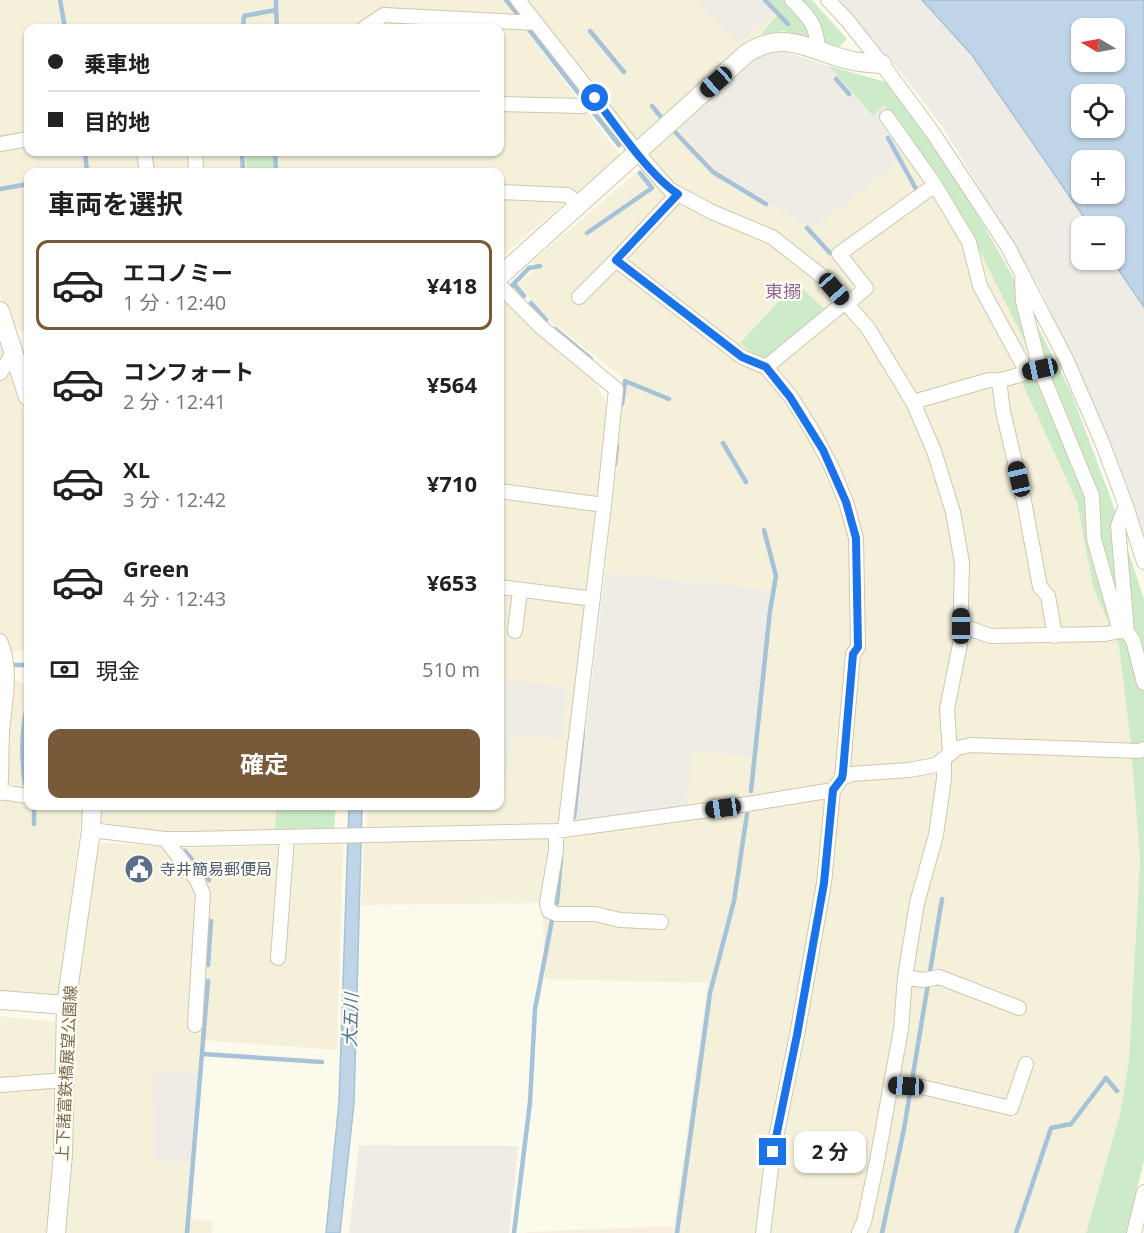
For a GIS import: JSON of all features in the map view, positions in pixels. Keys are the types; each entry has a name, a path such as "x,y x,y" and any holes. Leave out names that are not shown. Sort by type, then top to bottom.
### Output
{"street":[{"path":"518,0 589,102 669,189 712,212 772,237 823,277 868,328 913,402 934,451 953,512 962,563 961,626 947,709 947,756 936,835 917,903 905,977 901,1029 891,1086 875,1171 860,1233"},
{"path":"792,0 810,18 817,34 818,50"},
{"path":"828,0 882,64 933,133 1008,247 1066,359 1102,442 1144,562"},
{"path":"370,24 384,15 536,23"},
{"path":"504,286 580,204 747,53 761,44 775,41 789,42 853,61 882,64"},
{"path":"504,104 589,102"},
{"path":"887,117 935,185 969,242 980,286 1034,371 1092,496 1094,539 1123,632 1133,640 1144,682"},
{"path":"0,144 24,140"},
{"path":"766,367 845,302 851,301 866,288 839,254 935,185"},
{"path":"504,192 567,195 580,204"},
{"path":"579,297 678,194"},
{"path":"616,260 742,357 766,367 790,397 827,459 846,502 856,538 858,647 853,654 842,778"},
{"path":"1022,274 1023,301 1034,371"},
{"path":"504,288 541,327 616,389 593,599 560,830 547,903 549,911 557,914 595,914 620,920 661,922"},
{"path":"0,310 21,349 24,370"},
{"path":"0,373 21,349"},
{"path":"913,402 989,380 999,381 1034,371"},
{"path":"999,381 1040,587 1048,596 1055,636"},
{"path":"504,491 604,505"},
{"path":"1123,632 1118,526 1126,506"},
{"path":"504,588 593,599"},
{"path":"515,632 520,590"},
{"path":"961,626 991,636 1055,636 1123,632"},
{"path":"0,641 6,655 7,676 0,792 24,795"},
{"path":"764,1233 773,1152 824,883 833,790 842,778 851,774 909,770 936,765 957,747 1142,751"},
{"path":"91,830 165,838 560,830 723,808 833,790"},
{"name":"上下諸富鉄橋展望公園線","path":"56,1233 63,1154 66,1005 91,830 92,810"},
{"path":"278,958 287,837"},
{"path":"165,838 197,880 203,894 195,1025"},
{"path":"905,977 927,980 939,977 1019,1008"},
{"path":"0,1000 66,1005"},
{"path":"891,1086 922,1087 1011,1108 1026,1064"},
{"path":"0,1085 65,1080"},
{"path":"1134,1233 1144,1192"}],"shaded area":[{"path":"0,0 503,0 620,155 504,255 504,168 24,168 24,332 9,324 0,295"},
{"path":"521,0 768,0 780,12 759,35 635,143"},
{"path":"696,0 761,0 774,12 738,43"},
{"path":"838,0 1144,0 1144,538 1120,467 1041,290 944,129 906,79"},
{"path":"764,52 786,52 829,66 873,116 883,104 914,149 813,229 715,170 678,126"},
{"path":"678,126 715,170 914,149 971,233 1030,352 1050,377 1021,382 1077,502 1093,587 1119,646 1131,745 960,743 924,764 848,770 821,787 687,805 690,751 751,757 771,590 605,573 625,379 547,319 518,284 535,270 533,261 651,160 651,149"},
{"path":"504,301 591,374 609,408 559,823 367,827 368,810 504,810"},
{"path":"0,340 24,413 24,650 0,654"},
{"path":"605,573 771,590 752,757 691,751 687,805 575,821"},
{"path":"0,673 24,683 24,810 82,810 58,995 0,993"},
{"path":"504,679 567,687 560,739 511,733 504,788"},
{"path":"961,751 1133,758 1140,860 1129,1060 1120,1114 1086,1233 673,1233 708,983 545,979 542,903 362,905 364,840 562,835 836,796 852,779 936,770"},
{"path":"100,810 276,810 275,829 173,834 98,822"},
{"path":"97,842 182,848 343,844 337,1050 201,1040 186,1218 213,1222 212,1233 61,1233 70,1003"},
{"path":"0,1016 56,1022 55,1153 46,1233 0,1233"},
{"path":"199,1072 191,1162 154,1159 152,1073"},
{"path":"359,1145 518,1146 509,1233 349,1233"},
{"path":"673,1226 672,1233 527,1233 527,1232"}],"green space":[{"path":"768,0 812,0 847,39 839,47 784,31 760,35 780,12"},
{"path":"829,66 886,82 949,167 1006,264 1071,392 1111,499 1144,599 1144,1161 1126,1233 1086,1233 1120,1114 1129,1060 1140,860 1131,745 1119,646 1093,587 1077,502 1021,381 1050,377 1030,352 971,233 884,105 873,116"},
{"path":"246,156 274,156 274,168 247,168"},
{"path":"796,283 829,313 766,364 740,343"},
{"path":"276,810 336,810 334,828 275,829"}],"water":[{"path":"922,0 1144,0 1144,307 1119,270 1125,270 1125,216 1083,216 1075,204 1125,204 1125,150 1071,150 1071,198 972,55"},
{"name":"大五川","path":"349,810 362,810 354,1103 340,1233 326,1233 339,1102"}],"waterway":[{"path":"60,0 64,24"},
{"path":"243,24 244,16 276,10 276,0"},
{"path":"506,0 522,20"},
{"path":"765,0 788,24"},
{"path":"276,10 277,24"},
{"path":"527,27 619,145"},
{"path":"590,31 624,72"},
{"path":"836,79 849,94"},
{"path":"652,106 661,117"},
{"path":"676,133 713,172 766,204"},
{"path":"888,138 916,189"},
{"path":"85,156 87,168"},
{"path":"242,156 243,168"},
{"path":"275,156 276,168"},
{"path":"587,233 652,188 640,173"},
{"path":"0,189 24,185"},
{"path":"807,228 830,253"},
{"path":"504,294 529,268 540,266"},
{"path":"514,284 524,296"},
{"path":"531,303 546,320"},
{"path":"555,329 591,359"},
{"path":"622,404 625,381 669,399"},
{"path":"723,443 746,482"},
{"path":"615,464 617,446"},
{"path":"751,791 770,611 776,576 764,530"},
{"path":"9,665 24,665"},
{"path":"24,723 22,753 24,774"},
{"path":"574,817 583,732"},
{"path":"34,810 34,824"},
{"path":"677,1233 710,993 734,901 747,814"},
{"path":"185,851 209,880"},
{"path":"557,903 561,858"},
{"path":"882,1233 904,1129 942,899"},
{"path":"514,1233 530,1102 535,1009 552,920"},
{"path":"208,965 211,921"},
{"path":"187,1233 208,981"},
{"path":"203,1054 322,1062"},
{"path":"1016,1233 1051,1128 1071,1124 1106,1078 1117,1091"}],"place":[{"name":"寺井簡易郵便局","path":"139,869"}],"district":[{"name":"東搦","path":"783,291"}],"route":[{"path":"595,98 637,152 669,189 678,194 616,260 742,357 766,367 790,397 813,432 832,468 846,502 856,538 858,647 853,654 843,772 842,778 833,790 824,883 773,1152"}]}
